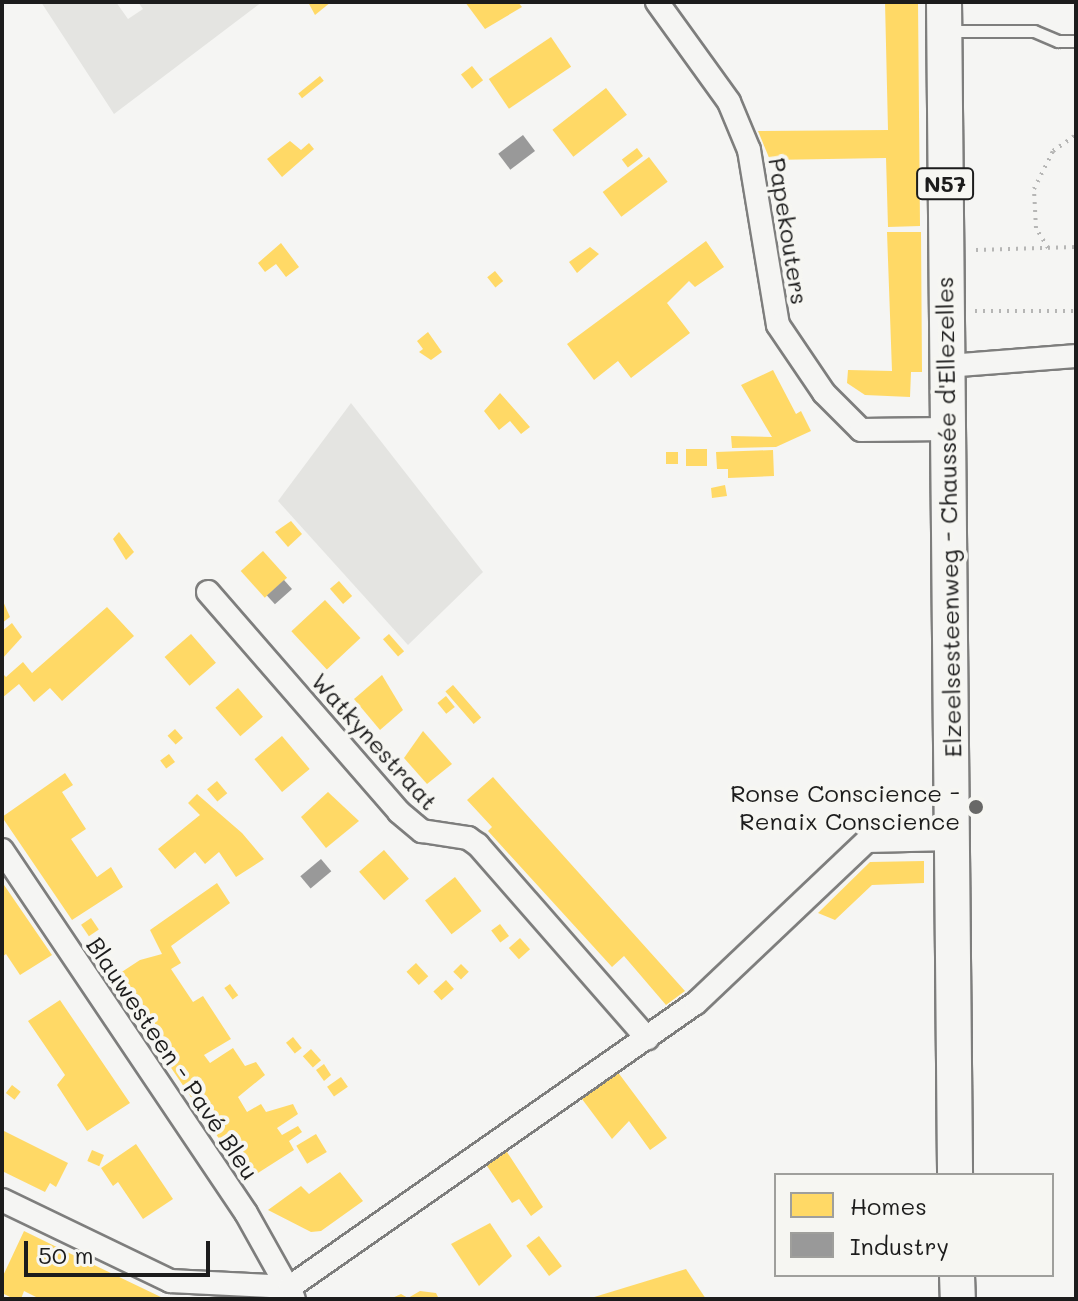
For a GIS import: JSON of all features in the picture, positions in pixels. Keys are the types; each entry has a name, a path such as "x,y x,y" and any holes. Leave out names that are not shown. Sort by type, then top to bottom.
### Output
{"main road":[{"name":"Elzeelsesteenweg - Chaussée d'Ellezelles","path":"944,16 955,1173"},
{"path":"957,1277 958,1299"}],"street":[{"name":"Papekouters","path":"657,2 729,102 749,150 778,325 824,393 861,430 946,429"},
{"path":"947,366 1076,356"},
{"name":"Watkynestraat","path":"208,592 399,812 422,831 468,838 478,845 647,1038"},
{"path":"2,1200 170,1281 292,1293 696,1003 867,841 952,839"},
{"name":"Blauwesteen - Pavé Bleu","path":"2,850 246,1213 292,1293"}],"lane":[{"path":"944,16 1034,31 1058,41 1076,41"}],"path":[{"path":"1048,248 1036,228 1034,189 1053,151 1076,135"},
{"path":"974,265 973,250 1076,247"},
{"path":"974,296 975,311 1076,311"}],"shaded area":[{"path":"41,2 116,2 128,19 143,9 138,2 262,2 114,114"},
{"path":"351,403 483,572 408,645 278,501"}],"building: Homes":[{"path":"308,2 331,2 315,15"},
{"path":"465,2 518,2 522,7 485,29"},
{"path":"885,2 918,2 920,226 888,227 886,158 770,160 758,131 888,130"},
{"path":"551,37 571,67 509,109 489,79"},
{"path":"472,66 483,80 472,89 461,75"},
{"path":"320,76 324,81 302,98 298,94"},
{"path":"606,88 627,115 573,157 552,130"},
{"path":"290,141 301,150 309,143 314,149 282,177 267,159"},
{"path":"637,148 643,156 628,167 622,159"},
{"path":"649,157 668,182 621,217 603,192"},
{"path":"887,232 921,232 922,372 911,372 910,397 865,395 847,383 848,370 892,371"},
{"path":"706,241 724,267 695,287 689,281 667,303 690,333 631,378 618,361 594,380 567,344"},
{"path":"281,243 299,267 286,277 276,264 265,272 258,263"},
{"path":"590,247 599,254 577,273 569,262"},
{"path":"495,271 503,281 495,287 487,277"},
{"path":"428,332 442,352 431,360 419,352 423,349 417,341"},
{"path":"773,370 796,414 801,411 811,431 776,447 732,448 731,436 772,437 741,385"},
{"path":"500,393 530,427 521,434 510,421 499,430 484,411"},
{"path":"686,449 707,449 707,466 686,466"},
{"path":"773,450 774,476 728,478 728,469 717,469 716,452"},
{"path":"666,452 678,452 678,464 666,464"},
{"path":"725,485 727,496 712,498 711,488"},
{"path":"291,521 302,534 288,547 275,532"},
{"path":"119,532 134,552 126,560 113,539"},
{"path":"263,551 287,578 265,598 241,571"},
{"path":"339,581 352,596 343,604 330,589"},
{"path":"2,599 10,617 2,623"},
{"path":"325,600 360,638 327,669 291,631"},
{"path":"107,607 134,636 62,701 50,688 34,702 19,684 2,698 2,673 6,677 23,662 32,673"},
{"path":"12,623 22,637 2,659 2,631"},
{"path":"191,634 216,663 190,686 165,657"},
{"path":"389,634 404,651 398,657 383,639"},
{"path":"382,675 403,710 380,730 354,699"},
{"path":"453,685 481,717 474,724 445,692"},
{"path":"238,688 263,717 240,736 215,708"},
{"path":"446,696 455,707 446,714 437,703"},
{"path":"175,729 183,738 176,745 168,736"},
{"path":"423,731 452,764 427,784 404,758"},
{"path":"282,736 310,769 282,792 254,759"},
{"path":"169,754 175,762 166,769 160,761"},
{"path":"65,773 73,785 62,792 86,829 71,839 97,877 111,867 123,887 72,920 2,817"},
{"path":"493,777 685,991 666,1005 624,956 612,967 488,831 492,827 467,800"},
{"path":"217,781 227,793 217,802 207,789"},
{"path":"328,792 359,821 326,848 301,817"},
{"path":"197,794 242,833 264,859 236,877 219,852 205,864 195,852 175,869 158,849 200,815 188,803"},
{"path":"384,850 409,879 384,900 359,872"},
{"path":"924,861 924,883 872,885 835,920 818,913 870,862"},
{"path":"455,877 481,911 452,934 425,900"},
{"path":"2,882 52,955 20,975 6,954 2,957"},
{"path":"217,883 230,903 171,946 181,963 171,969 193,1002 203,996 231,1039 204,1055 210,1063 233,1048 245,1066 256,1062 265,1075 238,1097 247,1112 261,1104 266,1112 293,1104 298,1114 277,1128 282,1135 298,1126 302,1132 289,1141 294,1150 247,1180 111,979 140,960 162,954 150,930"},
{"path":"91,918 99,930 89,936 81,925"},
{"path":"500,924 509,936 500,943 491,931"},
{"path":"520,938 530,949 519,959 509,948"},
{"path":"416,963 428,976 419,985 406,972"},
{"path":"461,964 469,972 461,980 453,972"},
{"path":"446,980 454,989 441,1000 433,991"},
{"path":"230,984 238,995 233,999 224,988"},
{"path":"60,1000 130,1103 87,1131 57,1085 65,1075 28,1021"},
{"path":"293,1037 302,1048 295,1054 286,1043"},
{"path":"311,1049 321,1060 313,1068 303,1056"},
{"path":"324,1064 331,1075 324,1081 316,1070"},
{"path":"617,1071 667,1138 650,1150 629,1121 612,1139 579,1095"},
{"path":"341,1077 348,1087 334,1097 327,1087"},
{"path":"12,1085 21,1092 15,1100 6,1093"},
{"path":"2,1130 68,1163 56,1187 50,1183 45,1192 2,1171"},
{"path":"316,1134 327,1152 307,1164 296,1146"},
{"path":"136,1144 173,1199 143,1219 118,1182 113,1186 101,1168"},
{"path":"505,1149 543,1207 531,1216 519,1199 512,1203 485,1163"},
{"path":"92,1150 104,1155 99,1166 87,1161"},
{"path":"340,1172 363,1201 321,1231 311,1232 268,1210 301,1186 309,1194"},
{"path":"490,1223 512,1256 479,1286 451,1244"},
{"path":"24,1231 165,1299 40,1299 24,1291 21,1299 14,1299 2,1293 2,1278"},
{"path":"539,1236 562,1266 549,1276 526,1246"},
{"path":"686,1269 706,1299 591,1299 591,1298"},
{"path":"420,1291 436,1293 439,1299 390,1299 401,1294 408,1298"}],"building: Industry":[{"path":"523,135 535,151 510,170 498,154"},
{"path":"284,580 292,589 275,604 267,595"},
{"path":"321,859 331,871 311,889 300,876"}],"place":[{"name":"Ronse Conscience - Renaix Conscience","path":"976,807"}]}
